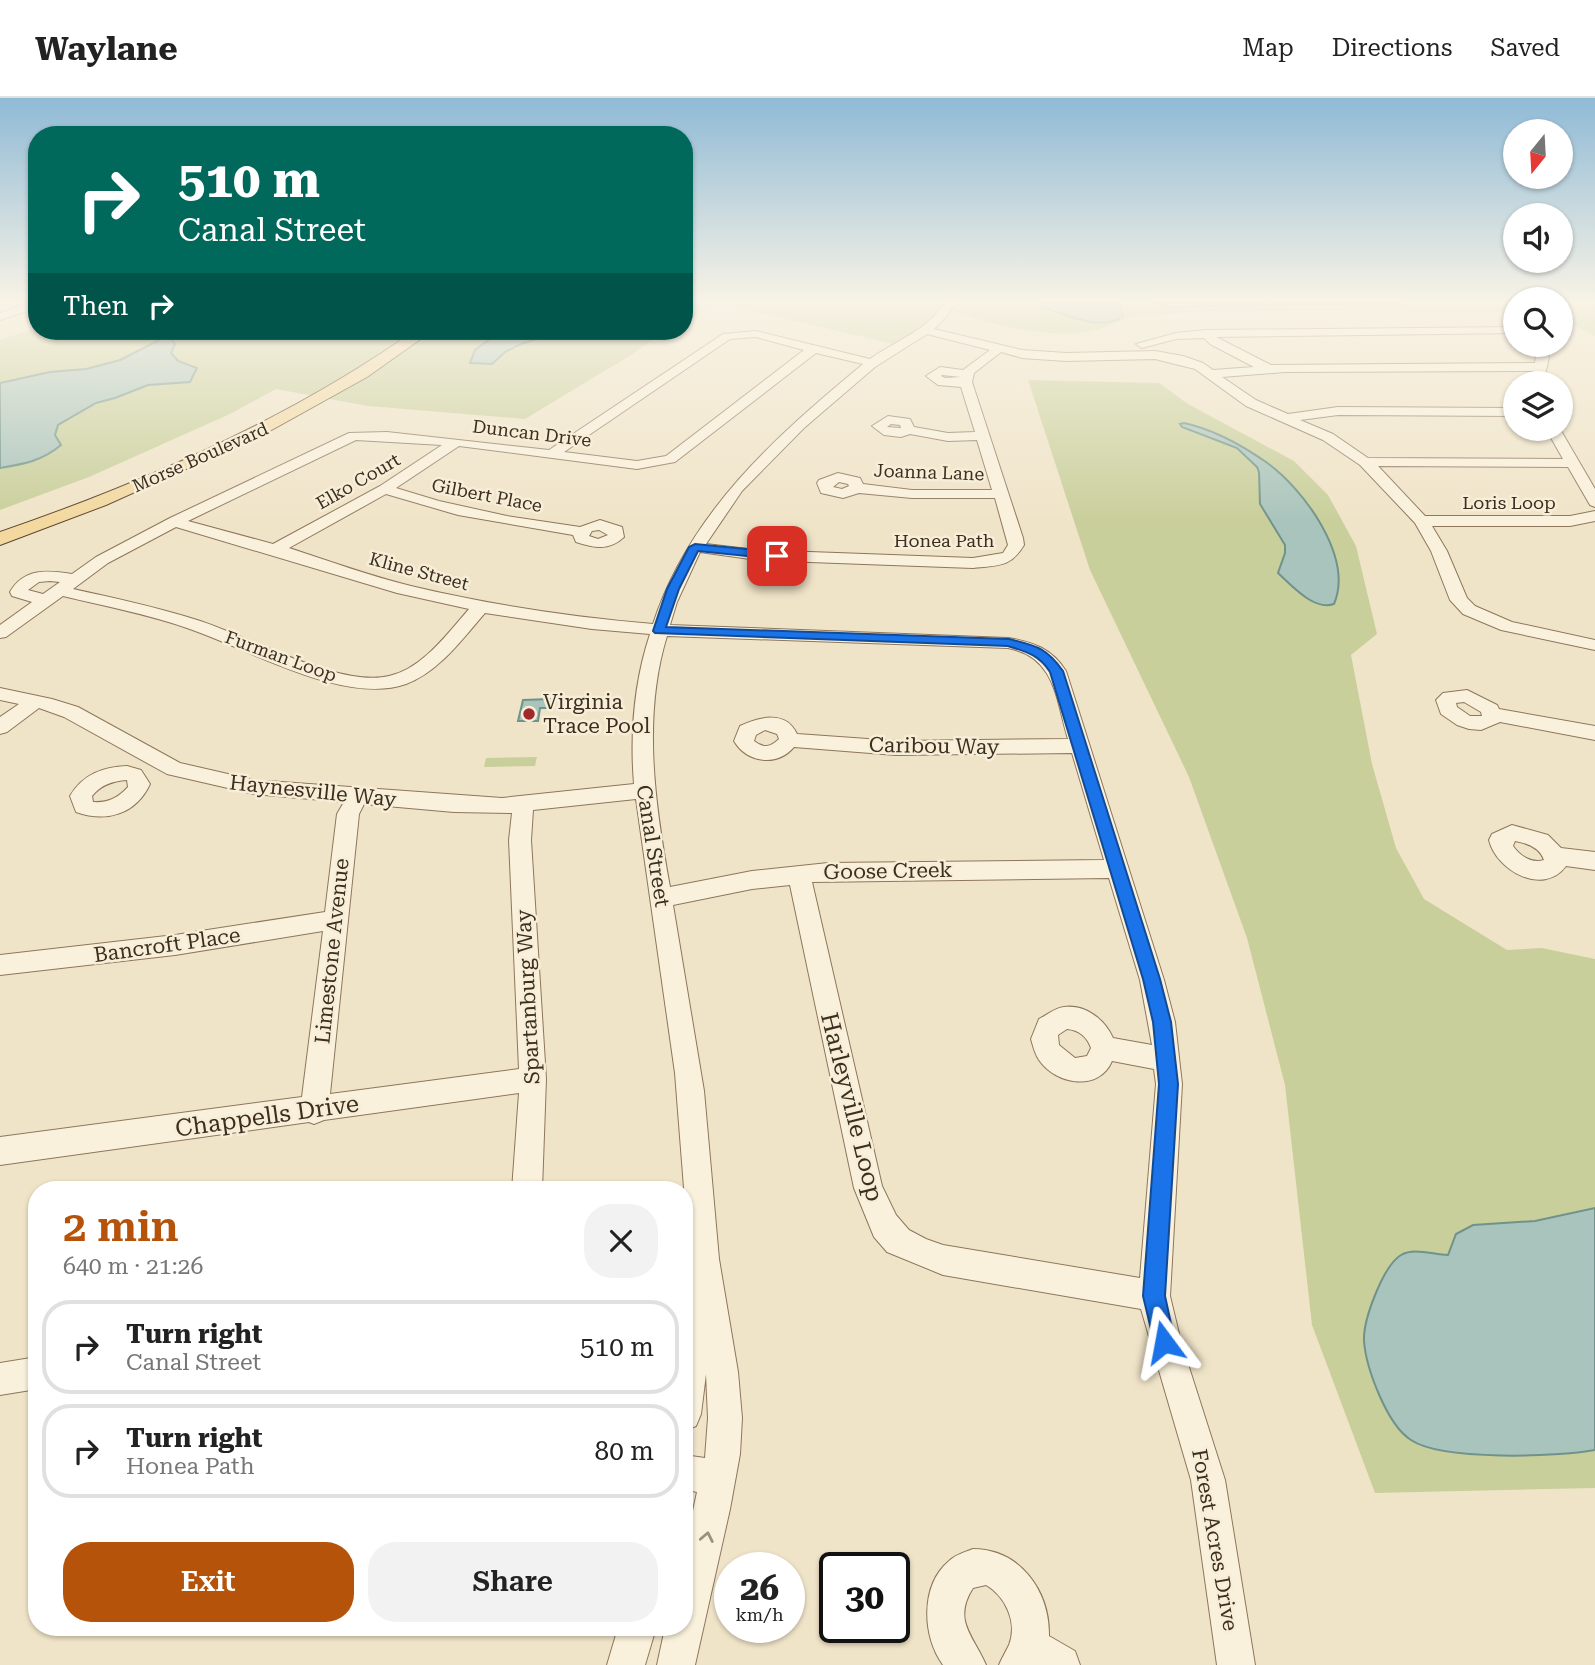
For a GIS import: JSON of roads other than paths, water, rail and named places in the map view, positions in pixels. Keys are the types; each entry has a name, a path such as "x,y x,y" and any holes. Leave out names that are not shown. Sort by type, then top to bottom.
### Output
{"main road":[{"name":"Morse Boulevard","path":"0,526 119,481 224,435 309,393 336,375"},
{"name":"Morse Boulevard","path":"0,539 222,449 302,410 356,375"}],"street":[{"path":"550,454 668,375"},
{"name":"Duncan Drive","path":"0,633 102,560 174,521 354,436 456,442 637,465 670,459 779,375"},
{"name":"Canal Street","path":"693,1594 702,1561 701,1475 724,1442 723,1377 704,1258 687,1066 661,898 646,822 643,730 647,685 659,631 673,589 695,547 729,496 754,467 858,375"},
{"name":"Honea Path","path":"695,547 757,555 989,562 1009,556 1016,545 967,378 970,375"},
{"path":"1214,375 1251,403 1328,437 1364,462 1421,521 1443,559 1459,600 1469,610 1507,626 1595,645"},
{"path":"1287,419 1304,414 1338,411 1503,412"},
{"path":"909,430 948,436 984,436"},
{"name":"Loris Loop","path":"1560,441 1595,502"},
{"name":"Elko Court","path":"275,549 385,489 447,451 456,442"},
{"path":"1364,462 1573,463"},
{"name":"Joanna Lane","path":"857,488 912,494 1001,494"},
{"name":"Gilbert Place","path":"385,489 421,503 465,514 583,532"},
{"name":"Loris Loop","path":"1421,521 1570,521 1595,516"},
{"name":"Kline Street","path":"174,521 403,589 481,607 659,631"},
{"path":"50,595 21,595 18,592 19,587 44,575 74,579"},
{"name":"Furman Loop","path":"50,595 192,624 286,662 328,676 369,683 387,683 414,673 481,607"},
{"name":"Forest Acres Drive","path":"659,631 769,633 1021,645 1035,650 1052,663 1152,979 1168,1060 1169,1084 1154,1296 1160,1327 1196,1433 1208,1481 1237,1665"},
{"name":"Haynesville Way","path":"0,694 36,701 90,721 121,742 174,769 222,782 281,790 454,804 523,804 643,791"},
{"path":"0,727 36,701"},
{"path":"1493,714 1595,733"},
{"name":"Caribou Way","path":"789,740 896,748 1079,746"},
{"path":"134,775 156,760"},
{"name":"Limestone Avenue","path":"314,1111 348,814 359,795"},
{"name":"Spartanburg Way","path":"523,804 520,840 533,1079 527,1181"},
{"path":"1555,856 1595,862"},
{"name":"Goose Creek","path":"661,898 752,880 799,874 869,870 1117,869"},
{"name":"Harleyville Loop","path":"799,874 869,1188 875,1209 898,1241 943,1260 1154,1296"},
{"name":"Bancroft Place","path":"0,965 162,947 334,920"},
{"path":"1104,1048 1168,1060"},
{"name":"Chappells Drive","path":"0,1151 314,1111 533,1079"},
{"name":"Canal Street","path":"693,1344 704,1258"},
{"path":"0,1379 28,1374"},
{"path":"967,1665 958,1657 947,1637 944,1615 947,1595 956,1579 969,1569 985,1567 1001,1573 1016,1585 1026,1603 1030,1624 1023,1655 1061,1665"},
{"path":"626,1665 635,1636"},
{"name":"Canal Street","path":"676,1665 682,1636"}],"water":[{"path":"36,375 193,375 190,382 148,385 96,403 58,425 55,435 61,445 47,455 0,468 0,383"},
{"path":"1180,424 1216,434 1247,450 1266,462 1295,489 1309,506 1331,545 1337,566 1338,585 1334,604 1311,601 1278,573 1285,545 1260,504 1257,467 1237,448 1182,427"},
{"name":"Virginia Trace Pool","path":"550,699 549,708 540,708 538,721 518,721 523,700"},
{"path":"1595,1208 1595,1450 1501,1456 1473,1454 1426,1447 1402,1433 1379,1395 1364,1341 1375,1294 1394,1261 1401,1255 1412,1252 1448,1255 1456,1234 1473,1225 1535,1221"}],"place":[{"name":"Virginia Trace Pool","path":"529,714"}]}
